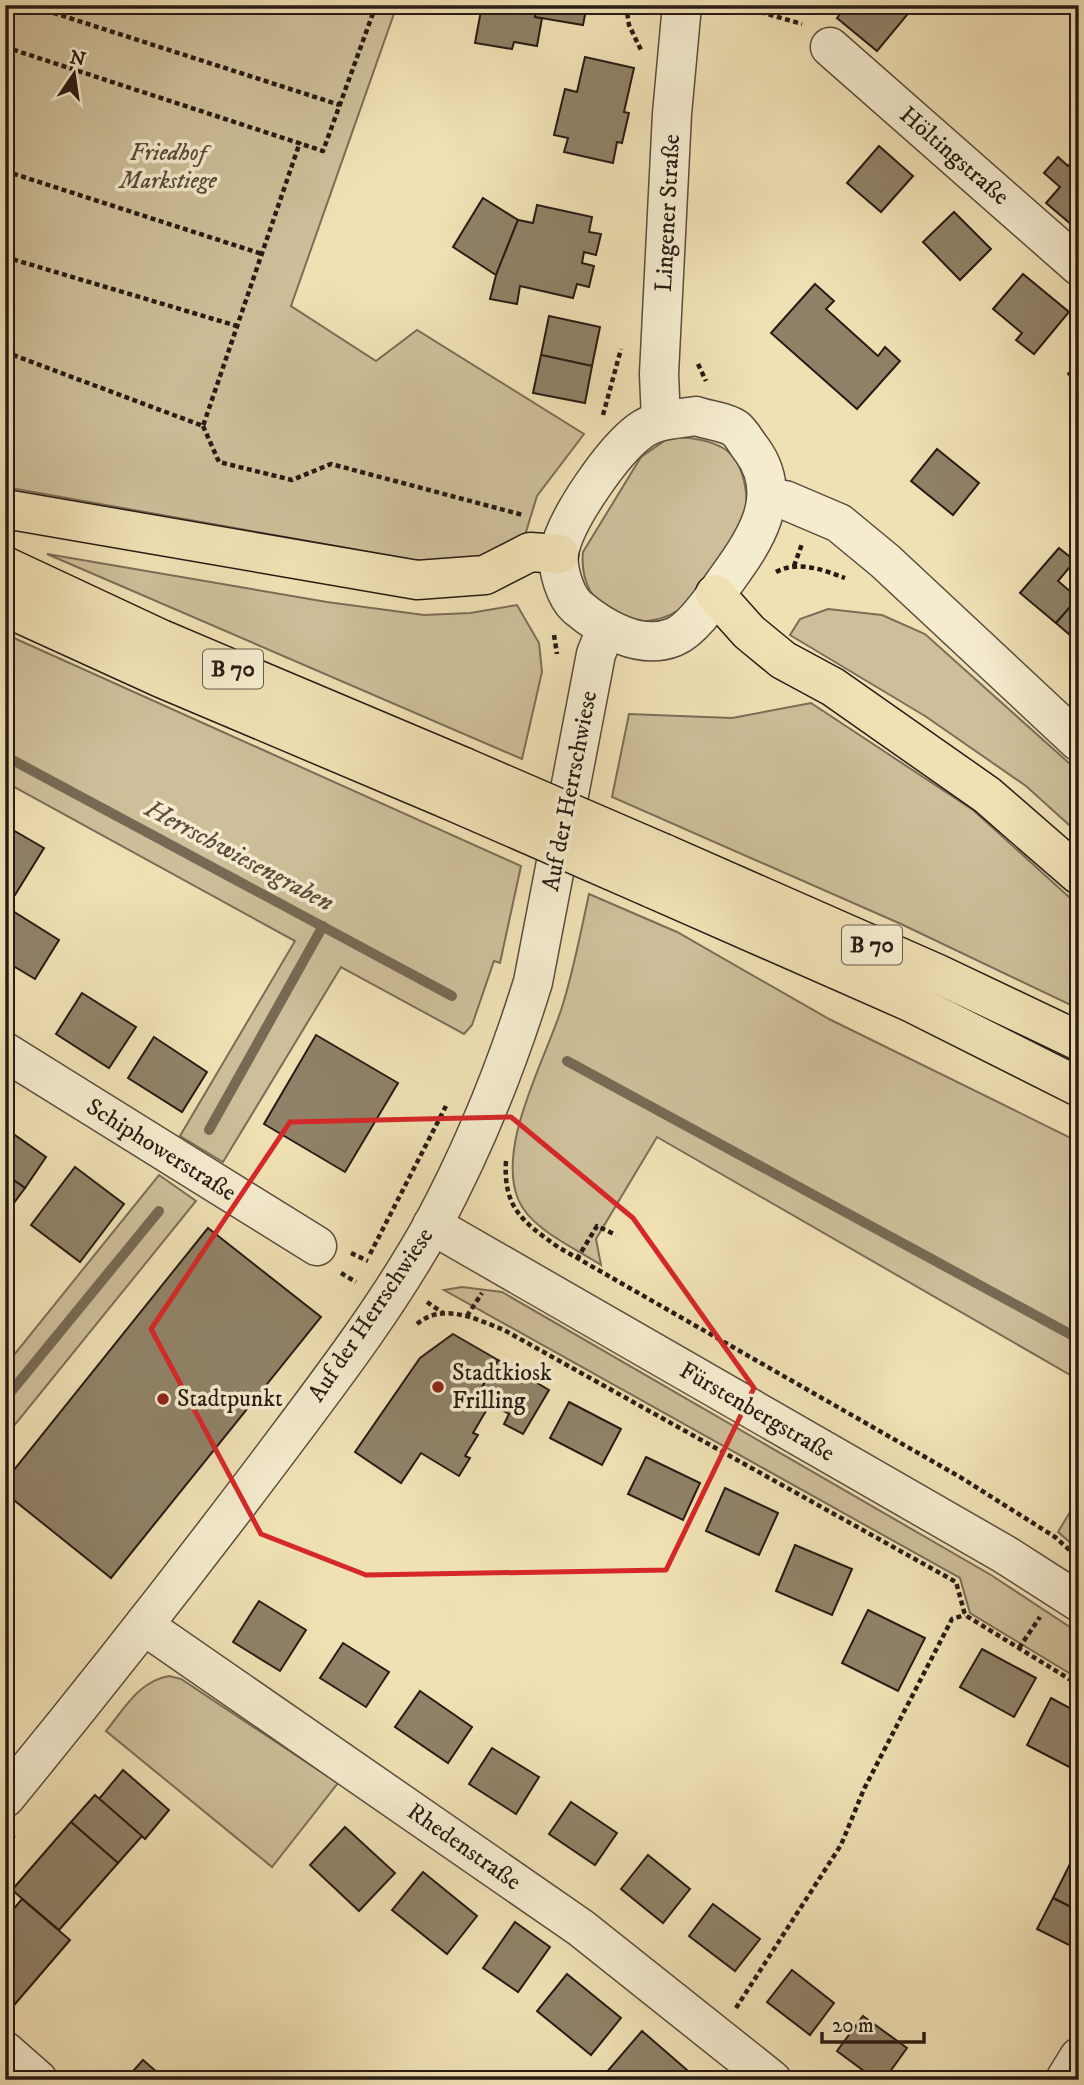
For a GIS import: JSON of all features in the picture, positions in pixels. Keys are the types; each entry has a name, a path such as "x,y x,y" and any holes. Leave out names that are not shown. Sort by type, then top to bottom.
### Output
{"highway":[{"path":"5,509 418,580 485,575 545,553"},
{"name":"B 70","path":"5,566 455,783 651,888 910,1002 1079,1087"},
{"path":"725,604 749,632 783,660 833,687 987,794 1079,875"},
{"name":"B 70","path":"5,607 161,678 455,783 663,853 938,974 1079,1041"}],"street":[{"name":"Lingener Straße","path":"661,421 659,374 673,114 682,5"},
{"name":"Höltingstraße","path":"830,47 1079,266"},
{"path":"696,416 736,428 761,462 768,498 756,537 725,604 695,620 674,637 641,641 606,629 574,604 545,553 624,445 642,429 661,421 696,416"},
{"path":"768,498 785,500 839,523 885,561 1079,741"},
{"name":"Auf der Herrschwiese","path":"5,1798 146,1627 386,1302 432,1225 476,1135 514,1041 533,982 596,654 606,629"},
{"name":"Schiphowerstraße","path":"6,1053 317,1246"},
{"name":"Fürstenbergstraße","path":"432,1225 1004,1554 1069,1596"},
{"name":"Rhedenstraße","path":"146,1627 580,1928 772,2080"},
{"path":"5,2051 38,2080"},
{"path":"1065,2080 1079,2057"}],"path":[{"path":"29,5 340,105"},
{"path":"5,47 323,150 376,5"},
{"path":"736,5 799,20 830,47"},
{"path":"300,142 203,426 219,463 292,480 331,464 543,520 545,553"},
{"path":"5,171 262,254"},
{"path":"5,257 237,326"},
{"path":"5,352 203,426"},
{"path":"725,604 783,568 811,567 851,580"},
{"path":"554,633 557,658"},
{"path":"351,1292 451,1095"},
{"path":"506,1156 505,1180 512,1206 527,1225 577,1259 960,1477 1055,1538 1077,1558 1069,1596 1019,1648"},
{"path":"577,1259 597,1226 616,1235"},
{"path":"467,1316 517,1336 956,1581 965,1615 1079,1685"},
{"path":"718,2035 841,1845 864,1789 952,1619 965,1615"}],"highlighted area":[{"path":"511,1117 633,1218 754,1388 666,1570 366,1575 261,1534 151,1329 290,1122"}],"green space":[{"name":"Friedhof Markstiege","path":"5,5 397,5 291,306 376,361 417,330 584,434 537,496 525,535 506,548 471,560 425,562 5,487"},
{"path":"670,437 704,441 731,454 744,482 745,514 732,543 687,604 669,615 651,620 633,620 616,615 601,605 590,591 584,573 583,552 641,457"},
{"path":"47,554 327,602 424,615 470,613 517,605 539,643 542,672 522,759"},
{"path":"828,609 882,615 925,634 1079,772 1079,834 1026,786 925,716 790,635 800,619"},
{"path":"5,634 521,866 500,963 494,961 472,1025 464,1034 341,967 223,1162 180,1136 295,941 5,782"},
{"path":"811,703 973,810 1079,906 1079,1009 901,924 612,797 629,714 732,718"},
{"path":"589,894 677,932 829,1019 1079,1142 1079,1380 657,1137 596,1239 601,1265 554,1237 532,1220 518,1199 513,1177 518,1127 563,1004"},
{"path":"159,1175 196,1201 5,1437 5,1366"},
{"path":"462,1287 502,1292 991,1575 1079,1633 1079,1679 970,1613 960,1578 444,1290"},
{"path":"1079,1497 1079,1550 1058,1532"},
{"path":"169,1676 181,1679 338,1783 272,1867 106,1731 141,1690 158,1679"}],"building":[{"path":"482,5 537,5 535,17 542,18 537,46 514,42 512,49 475,43"},
{"path":"537,5 587,5 583,25 535,17"},
{"path":"847,5 895,5 907,15 877,51 837,18"},
{"path":"585,57 634,68 624,112 629,113 622,143 617,142 613,163 564,152 568,138 554,135 565,89 577,92"},
{"path":"879,146 913,176 881,212 847,183"},
{"path":"1079,154 1079,231 1046,203 1060,187 1044,173 1058,157 1068,166"},
{"path":"483,198 518,220 496,275 453,247"},
{"path":"537,205 592,217 589,232 601,234 596,255 584,252 582,263 594,266 589,287 577,284 573,298 520,286 517,304 490,299 496,275 518,220 533,223"},
{"path":"954,212 991,249 960,280 923,242"},
{"path":"1023,274 1069,312 1034,354 1016,340 1022,333 993,309"},
{"path":"815,284 834,301 826,309 878,356 885,347 900,361 857,409 771,333"},
{"path":"549,316 600,327 592,366 541,355"},
{"path":"541,355 592,366 585,403 533,393"},
{"path":"1079,361 1079,384 1068,374"},
{"path":"937,449 979,483 953,515 911,481"},
{"path":"1059,548 1075,561 1058,581 1078,598 1056,623 1020,593"},
{"path":"1079,599 1079,643 1056,623"},
{"path":"6,826 44,848 15,895 5,889"},
{"path":"8,908 59,940 35,979 5,961"},
{"path":"82,993 136,1027 109,1068 56,1034"},
{"path":"316,1035 398,1083 345,1172 264,1124"},
{"path":"154,1037 207,1072 182,1112 128,1078"},
{"path":"5,1128 46,1157 25,1188 5,1174"},
{"path":"75,1167 124,1204 80,1262 31,1225"},
{"path":"5,1174 25,1188 5,1215"},
{"name":"Stadtpunkt","path":"208,1228 321,1317 111,1578 5,1493 5,1481"},
{"path":"453,1334 498,1360 477,1396 490,1404 473,1433 478,1435 465,1456 470,1458 459,1476 421,1453 401,1483 355,1452 420,1358"},
{"path":"498,1360 549,1390 523,1434 504,1424 509,1414 477,1396"},
{"path":"569,1402 621,1429 602,1465 550,1438"},
{"path":"646,1457 700,1483 683,1520 628,1494"},
{"path":"725,1488 778,1513 759,1555 706,1531"},
{"path":"795,1545 852,1569 832,1615 776,1591"},
{"path":"259,1601 306,1630 280,1671 233,1642"},
{"path":"868,1610 925,1638 898,1691 842,1663"},
{"path":"343,1643 389,1672 366,1707 320,1678"},
{"path":"982,1649 1036,1678 1014,1717 960,1687"},
{"path":"420,1691 472,1727 448,1763 395,1727"},
{"path":"1051,1698 1079,1713 1079,1772 1027,1745"},
{"path":"492,1748 539,1777 516,1814 469,1784"},
{"path":"123,1770 169,1810 145,1839 99,1799"},
{"path":"95,1795 142,1836 118,1863 71,1822"},
{"path":"571,1802 617,1833 595,1865 549,1834"},
{"path":"71,1822 118,1863 59,1930 12,1890"},
{"path":"345,1827 395,1873 359,1911 310,1865"},
{"path":"1079,1846 1079,1871 1069,1866"},
{"path":"648,1855 690,1889 663,1923 621,1889"},
{"path":"1069,1866 1079,1871 1079,1911 1053,1898"},
{"path":"423,1872 477,1916 447,1954 392,1910"},
{"path":"1053,1898 1079,1911 1079,1950 1037,1929"},
{"path":"22,1899 70,1940 15,2004 5,1996 5,1919"},
{"path":"713,1904 760,1939 735,1971 689,1936"},
{"path":"515,1922 550,1947 518,1992 483,1968"},
{"path":"792,1970 834,2003 810,2035 767,2002"},
{"path":"567,1974 621,2018 591,2055 537,2011"},
{"path":"863,2016 907,2048 884,2080 876,2080 837,2051"},
{"path":"642,2031 695,2077 693,2080 614,2080 606,2073"},
{"path":"143,2060 166,2080 125,2080"}],"waterway":[{"name":"Herrschwiesengraben","path":"5,756 452,996"},
{"path":"209,1130 323,926"},
{"path":"567,1061 1079,1339"},
{"path":"5,1399 159,1211"}],"place":[{"name":"Stadtkiosk Frilling","path":"438,1387"},
{"name":"Stadtpunkt","path":"163,1399"}]}
